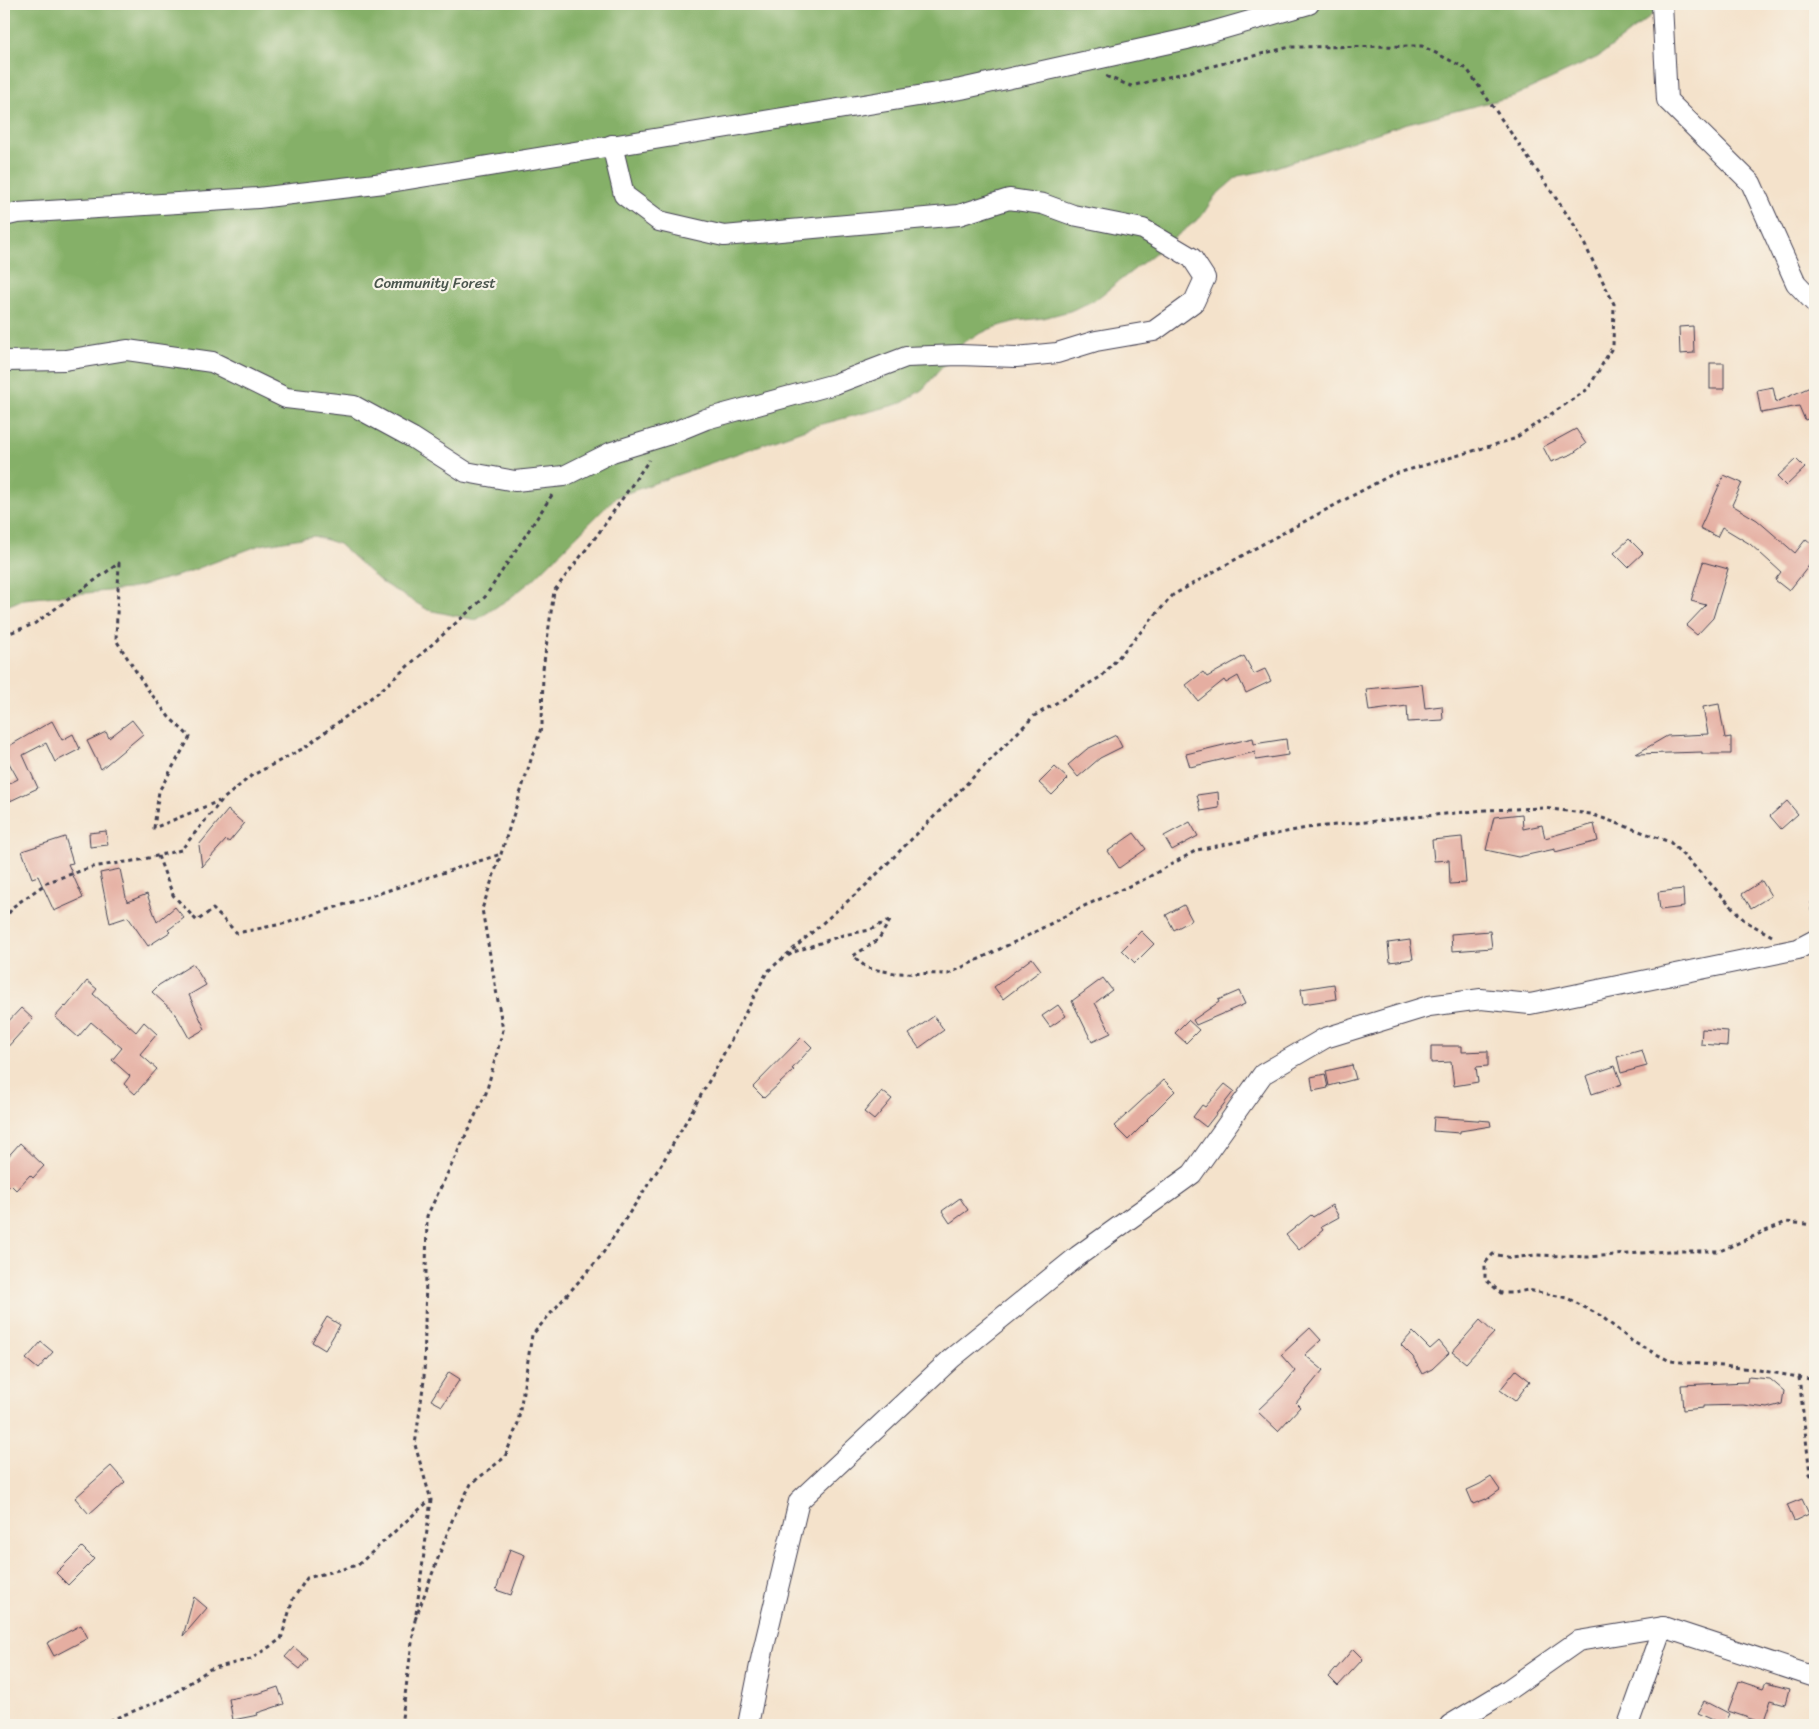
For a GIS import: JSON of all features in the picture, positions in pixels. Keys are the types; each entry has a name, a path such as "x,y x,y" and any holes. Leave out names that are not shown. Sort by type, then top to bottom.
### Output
{"street":[{"path":"4,216 17,213 258,198 384,183 612,146 961,89 1187,39 1310,4"},
{"path":"1662,4 1667,100 1751,184 1796,283 1815,303"},
{"path":"4,362 66,360 127,350 212,362 286,398 354,406 413,438 466,472 515,480 564,476 612,452 667,435 706,419 835,384 906,356 959,354 1016,357 1057,353 1096,341 1154,331 1194,302 1205,278 1192,258 1142,229 1073,215 1043,204 1009,199 959,215 724,236 658,221 624,195 612,146"},
{"path":"748,1725 762,1655 799,1501 952,1358 1078,1256 1192,1174 1263,1074 1325,1038 1429,1006 1481,1000 1530,1004 1807,944"},
{"path":"1450,1725 1508,1690 1578,1641 1662,1627 1815,1676"},
{"path":"1628,1725 1662,1627"}],"path":[{"path":"415,1620 454,1518 471,1484 505,1457 518,1422 532,1336 601,1256 655,1173 713,1074 767,972 866,885 1034,716 1102,676 1174,595 1268,541 1391,475 1514,439 1588,389 1614,346 1614,304 1577,229 1467,69 1422,46 1290,47 1131,86 1071,64"},
{"path":"399,1725 402,1718 431,1500 415,1445 424,1380 427,1216 486,1093 503,1030 482,909 542,725 543,669 554,591 598,534 667,435"},
{"path":"4,920 14,906 48,882 92,867 158,856 181,850 222,800 251,776 304,748 380,691 485,597 564,476"},
{"path":"4,635 34,624 119,562 116,640 146,687 169,716 190,737 159,791 154,828 222,800"},
{"path":"767,972 794,952 842,935 870,930 891,920 878,940 853,956 867,968 894,973 948,974 1082,907 1145,879 1197,850 1306,828 1485,810 1544,808 1592,814 1670,842 1697,868 1745,921 1765,933 1801,945 1807,944"},
{"path":"158,856 173,894 197,921 213,909 237,933 287,923 501,854"},
{"path":"1815,902 1812,903 1812,910 1815,914"},
{"path":"1815,1225 1786,1222 1720,1251 1668,1251 1588,1257 1536,1255 1512,1258 1493,1254 1485,1263 1485,1279 1501,1293 1528,1290 1567,1298 1601,1316 1633,1342 1670,1361 1753,1369 1815,1380"},
{"path":"1799,1377 1810,1474 1815,1481"},
{"path":"94,1725 167,1698 210,1669 251,1660 281,1639 293,1599 307,1578 358,1565 404,1522 431,1500"}],"green space":[{"name":"Community Forest","path":"4,4 1666,4 1598,57 1514,96 1404,124 1264,171 1238,176 1215,196 1201,217 1095,300 1070,311 1043,318 1016,321 990,329 965,341 923,389 902,403 811,427 616,497 534,579 510,598 476,620 428,610 381,582 339,544 314,536 260,545 180,575 128,589 24,599 4,607"}],"building":[{"path":"1693,326 1694,353 1680,354 1679,327"},
{"path":"1710,363 1724,363 1724,389 1710,389"},
{"path":"1815,385 1815,416 1805,420 1799,406 1761,413 1757,390 1773,387 1776,402"},
{"path":"1576,429 1586,444 1572,454 1551,462 1543,447"},
{"path":"1796,459 1805,468 1786,486 1777,477"},
{"path":"1724,475 1742,483 1732,505 1757,520 1795,553 1806,539 1815,546 1815,558 1789,591 1775,580 1781,572 1750,544 1722,527 1717,537 1700,528"},
{"path":"1629,539 1643,553 1628,567 1614,553"},
{"path":"1703,562 1728,569 1713,618 1697,635 1686,626 1706,605 1691,601"},
{"path":"1244,656 1254,674 1265,669 1271,681 1246,693 1238,676 1226,683 1224,680 1198,701 1186,685 1203,672 1207,677"},
{"path":"1422,684 1425,708 1442,706 1443,720 1408,722 1407,706 1369,711 1366,689"},
{"path":"1719,704 1725,738 1731,737 1731,754 1702,754 1702,752 1636,754 1667,736 1708,734 1703,707"},
{"path":"132,720 143,734 101,769 87,741 106,732 109,738"},
{"path":"52,721 62,740 73,734 80,749 55,762 46,743 23,755 38,788 10,801 4,786 18,779 4,754 4,749"},
{"path":"1116,735 1122,747 1100,758 1078,777 1068,765 1087,749"},
{"path":"1253,738 1254,744 1286,739 1288,755 1256,760 1255,752 1190,767 1186,754"},
{"path":"1055,767 1068,779 1052,795 1039,783"},
{"path":"1218,792 1219,808 1201,811 1197,795"},
{"path":"1787,801 1798,814 1781,829 1770,816"},
{"path":"228,810 244,824 229,842 226,840 202,867 199,845"},
{"path":"1522,814 1523,829 1542,825 1545,838 1594,824 1598,841 1555,852 1555,849 1518,857 1486,850 1494,817"},
{"path":"1190,822 1198,836 1172,850 1164,836"},
{"path":"106,831 108,845 90,847 89,833"},
{"path":"1134,833 1146,849 1119,868 1108,851"},
{"path":"65,837 73,863 68,864 83,898 54,911 38,876 32,878 22,851"},
{"path":"1462,837 1466,883 1450,884 1449,860 1434,861 1432,840"},
{"path":"120,869 127,902 147,894 157,922 175,907 184,918 168,930 170,932 148,946 128,917 110,923 100,873"},
{"path":"1762,881 1771,896 1751,908 1742,894"},
{"path":"1683,889 1684,907 1660,910 1658,892"},
{"path":"1184,905 1192,920 1174,930 1166,915"},
{"path":"1141,931 1154,944 1135,963 1122,950"},
{"path":"1490,931 1492,948 1452,951 1451,934"},
{"path":"1410,940 1413,959 1390,962 1388,943"},
{"path":"1032,958 1041,970 1003,999 994,987"},
{"path":"193,964 206,985 189,995 205,1029 189,1038 175,1013 152,992 159,985"},
{"path":"1103,978 1112,990 1095,1003 1111,1033 1092,1042 1072,1001"},
{"path":"87,981 97,989 93,994 136,1032 144,1022 157,1034 140,1054 157,1069 135,1094 124,1084 130,1076 112,1060 122,1048 91,1022 78,1037 55,1017 66,1007"},
{"path":"1334,984 1336,999 1303,1004 1301,989"},
{"path":"1239,991 1245,1004 1196,1025 1193,1020 1219,1002 1218,1000"},
{"path":"1058,1005 1066,1016 1050,1027 1042,1016"},
{"path":"21,1008 33,1019 4,1051 4,1026"},
{"path":"934,1016 944,1030 919,1048 909,1034"},
{"path":"1188,1020 1199,1030 1186,1043 1175,1033"},
{"path":"1702,1029 1728,1031 1727,1046 1701,1044"},
{"path":"802,1037 812,1047 792,1069 794,1070 764,1098 753,1087"},
{"path":"1431,1046 1462,1046 1462,1052 1488,1051 1488,1066 1476,1067 1478,1082 1454,1086 1451,1062 1431,1063"},
{"path":"1642,1050 1647,1066 1621,1073 1617,1057"},
{"path":"1352,1065 1356,1079 1329,1086 1326,1071"},
{"path":"1615,1066 1622,1084 1592,1094 1586,1076"},
{"path":"1325,1074 1328,1088 1313,1091 1311,1077"},
{"path":"1164,1080 1175,1091 1128,1140 1114,1126"},
{"path":"1225,1084 1234,1091 1206,1127 1193,1117 1202,1105 1205,1107"},
{"path":"882,1091 892,1099 874,1120 864,1112"},
{"path":"1434,1117 1490,1121 1491,1126 1460,1131 1460,1133 1433,1131"},
{"path":"20,1143 44,1166 33,1178 30,1175 16,1190 11,1185 4,1190 4,1161"},
{"path":"960,1198 968,1210 950,1223 942,1211"},
{"path":"1332,1205 1339,1217 1321,1227 1323,1230 1299,1250 1286,1235 1311,1215 1313,1217"},
{"path":"327,1317 340,1325 325,1350 312,1342"},
{"path":"1480,1320 1494,1333 1466,1363 1452,1352"},
{"path":"1310,1328 1321,1340 1305,1355 1323,1370 1296,1403 1300,1407 1278,1431 1257,1411 1282,1387 1295,1371 1281,1355"},
{"path":"1413,1332 1430,1349 1439,1341 1449,1353 1432,1369 1422,1374 1413,1357 1401,1345"},
{"path":"41,1342 53,1352 38,1369 26,1359"},
{"path":"1516,1370 1530,1381 1515,1401 1500,1390"},
{"path":"449,1372 460,1379 442,1406 431,1400"},
{"path":"1748,1377 1770,1379 1784,1391 1782,1404 1767,1408 1743,1405 1703,1406 1703,1408 1683,1410 1681,1385 1747,1382"},
{"path":"111,1466 125,1482 89,1514 75,1498"},
{"path":"1491,1477 1500,1490 1486,1500 1473,1504 1467,1490"},
{"path":"1802,1499 1809,1514 1794,1521 1787,1505"},
{"path":"82,1547 94,1559 68,1585 56,1573"},
{"path":"510,1549 525,1555 511,1595 496,1590"},
{"path":"194,1597 207,1608 183,1636"},
{"path":"81,1625 88,1638 54,1656 47,1643"},
{"path":"294,1647 308,1659 300,1669 285,1657"},
{"path":"1353,1649 1363,1659 1338,1686 1329,1677"},
{"path":"1739,1681 1763,1689 1766,1683 1789,1689 1785,1704 1771,1700 1763,1723 1728,1711"},
{"path":"278,1687 284,1704 257,1713 258,1715 233,1720 229,1699 260,1693"},
{"path":"1705,1701 1730,1714 1724,1725 1698,1713"}]}
